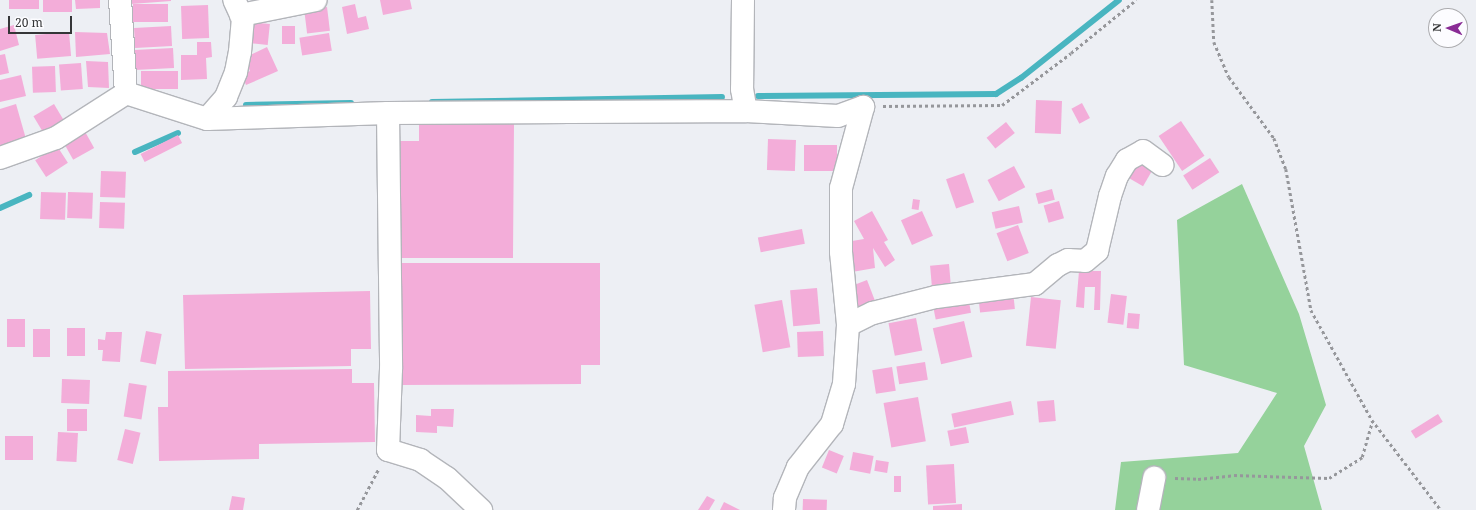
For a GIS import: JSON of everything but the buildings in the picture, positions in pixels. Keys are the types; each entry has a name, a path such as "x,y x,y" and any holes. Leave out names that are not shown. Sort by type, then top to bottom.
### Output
{"street":[{"path":"120,0 126,94"},
{"path":"207,119 226,97 236,72 240,52 243,19 237,7 316,0"},
{"path":"743,0 742,89 746,111"},
{"path":"0,158 56,138 126,94 207,119 388,113 746,111 838,116 863,107"},
{"path":"784,510 785,498 798,467 832,424 844,384 848,325 841,252 841,188 863,107"},
{"path":"388,113 391,369 388,450 420,460 447,478 481,510"},
{"path":"848,325 873,313 936,297 1035,284 1058,265 1068,260 1085,261 1097,251 1110,196 1117,176 1127,160 1143,150 1162,165"},
{"path":"1148,510 1154,478"}],"path":[{"path":"863,107 1002,105 1071,53 1136,0"},
{"path":"1212,0 1214,42 1229,77 1274,138 1286,169 1312,310 1372,420 1441,510"},
{"path":"1154,478 1198,479 1234,476 1329,478 1362,457 1372,420"},
{"path":"357,510 388,450"}],"green space":[{"path":"1242,184 1299,314 1326,405 1304,446 1322,510 1115,510 1121,462 1238,453 1277,393 1184,365 1177,220"}],"waterway":[{"path":"758,96 996,94 1021,78 1119,0"},
{"path":"432,102 722,97"},
{"path":"246,105 351,103"},
{"path":"135,152 178,133"},
{"path":"0,208 29,195"}]}
